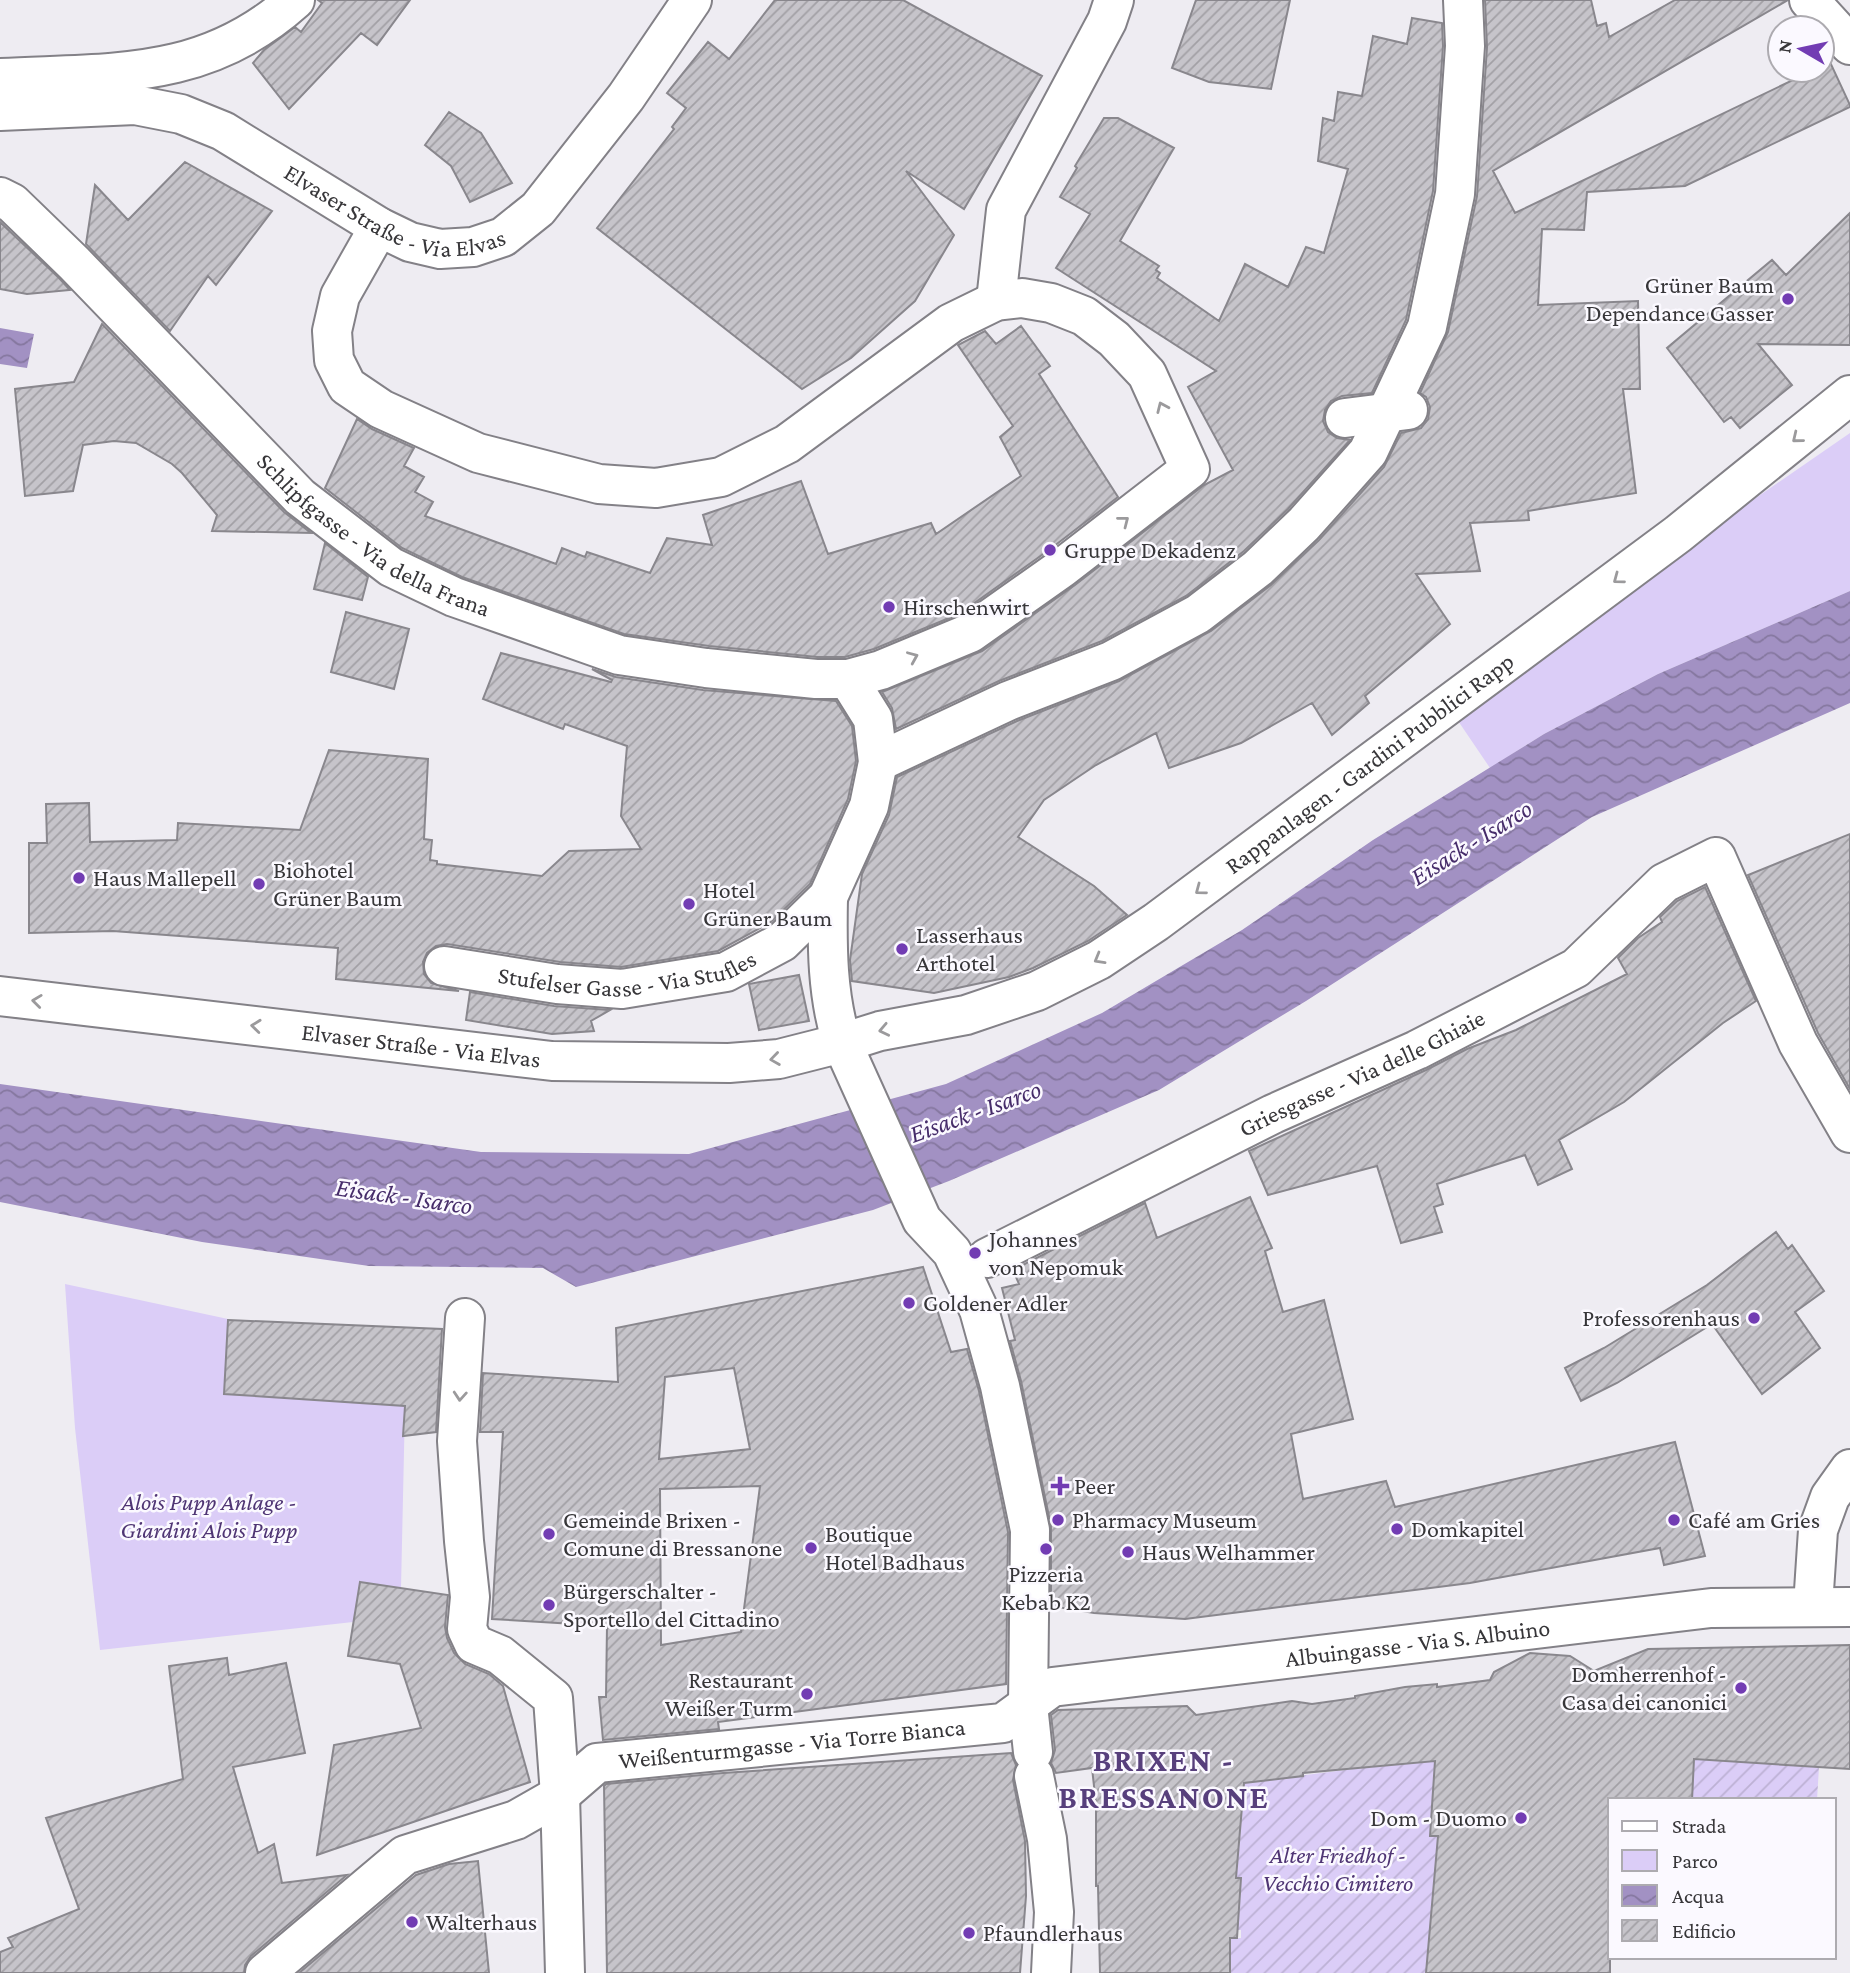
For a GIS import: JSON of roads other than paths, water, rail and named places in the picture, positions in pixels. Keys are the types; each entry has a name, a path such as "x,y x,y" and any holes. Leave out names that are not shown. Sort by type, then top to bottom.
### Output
{"street":[{"path":"0,78 153,69 186,61 219,51 244,38 275,18 295,0"},
{"name":"Elvaser Straße - Via Elvas","path":"0,111 135,105 181,114 223,131 379,227 410,242 440,248 473,247 503,237 538,209 626,97 692,0"},
{"path":"379,227 340,296 332,331 334,360 347,386 381,409 478,453 599,484 656,488 721,477 787,444 951,323 996,301 1006,209 1107,21 1114,0"},
{"path":"878,762 1008,701 1111,661 1198,614 1258,568 1304,524 1401,411 1406,372 1427,327 1455,194 1465,46 1463,0"},
{"path":"1809,0 1850,45"},
{"name":"Schlipfgasse - Via della Frana","path":"0,197 12,203 74,263 300,497 391,567 454,597 619,655 706,668 816,679 848,678 881,670 970,633 1062,568 1190,469 1147,374 1114,339 1084,316 1051,303 1022,298 996,301"},
{"name":"Rappanlagen - Gardini Pubblici Rapp","path":"842,1043 880,1031 978,1011 1037,991 1099,960 1156,922 1668,541 1850,395"},
{"path":"1345,418 1401,411"},
{"name":"Stufelser Gasse - Via Stufles","path":"444,966 557,984 622,989 726,972 782,942 828,897 869,806 878,762 873,719 848,678"},
{"name":"Griesgasse - Via delle Ghiaie","path":"987,1258 1273,1114 1417,1050 1576,968 1664,883 1716,857 1798,1043 1850,1133"},
{"name":"Stufelser Gasse - Via Stufles","path":"828,897 826,961 834,1018 858,1080 922,1220 952,1252 979,1310 1000,1386 1030,1530 1028,1705 1033,1764 1048,1839 1054,1912 1051,1973"},
{"name":"Elvaser Straße - Via Elvas","path":"0,996 552,1061 729,1063 779,1059 842,1043"},
{"path":"465,1335 457,1440 470,1597 467,1629 474,1644 500,1655 553,1698 560,1795 565,1973"},
{"path":"1831,1607 1818,1530 1830,1497 1850,1469"},
{"name":"Albuingasse - Via S. Albuino","path":"1028,1705 1052,1687 1711,1608 1831,1607"},
{"name":"Weißenturmgasse - Via Torre Bianca","path":"265,1973 405,1855 516,1820 560,1795 597,1763 1003,1723 1028,1705"}],"water":[{"path":"0,328 34,334 27,368 0,364"},
{"name":"Eisack - Isarco","path":"1850,591 1850,703 1592,817 1306,1001 1159,1090 949,1181 873,1210 576,1287 543,1268 369,1266 202,1242 0,1202 0,1084 481,1152 689,1154 946,1084 1102,1013 1242,930 1373,840 1544,734 1658,674"}],"place":[{"name":"Grüner Baum Dependance Gasser","path":"1788,299"},
{"name":"Gruppe Dekadenz","path":"1050,550"},
{"name":"Hirschenwirt","path":"889,607"},
{"name":"Haus Mallepell","path":"79,878"},
{"name":"Biohotel Grüner Baum","path":"259,884"},
{"name":"Hotel Grüner Baum","path":"689,904"},
{"name":"Lasserhaus Arthotel","path":"902,949"},
{"name":"Johannes von Nepomuk","path":"975,1253"},
{"name":"Goldener Adler","path":"909,1303"},
{"name":"Professorenhaus","path":"1754,1318"},
{"name":"Peer","path":"1060,1486"},
{"name":"Pharmacy Museum","path":"1058,1520"},
{"name":"Café am Gries","path":"1674,1520"},
{"name":"Domkapitel","path":"1397,1529"},
{"name":"Gemeinde Brixen - Comune di Bressanone","path":"549,1534"},
{"name":"Boutique Hotel Badhaus","path":"811,1548"},
{"name":"Pizzeria Kebab K2","path":"1046,1549"},
{"name":"Haus Welhammer","path":"1128,1552"},
{"name":"Bürgerschalter - Sportello del Cittadino","path":"549,1605"},
{"name":"Domherrenhof - Casa dei canonici","path":"1741,1688"},
{"name":"Restaurant Weißer Turm","path":"807,1694"},
{"name":"Dom - Duomo","path":"1521,1818"},
{"name":"Walterhaus","path":"412,1922"},
{"name":"Pfaundlerhaus","path":"969,1933"}],"district":[{"name":"BRIXEN - BRESSANONE","path":"1164,1778"}],"park label":[{"name":"Alois Pupp Anlage - Giardini Alois Pupp","path":"209,1516"},
{"name":"Alter Friedhof - Vecchio Cimitero","path":"1338,1869"}]}
